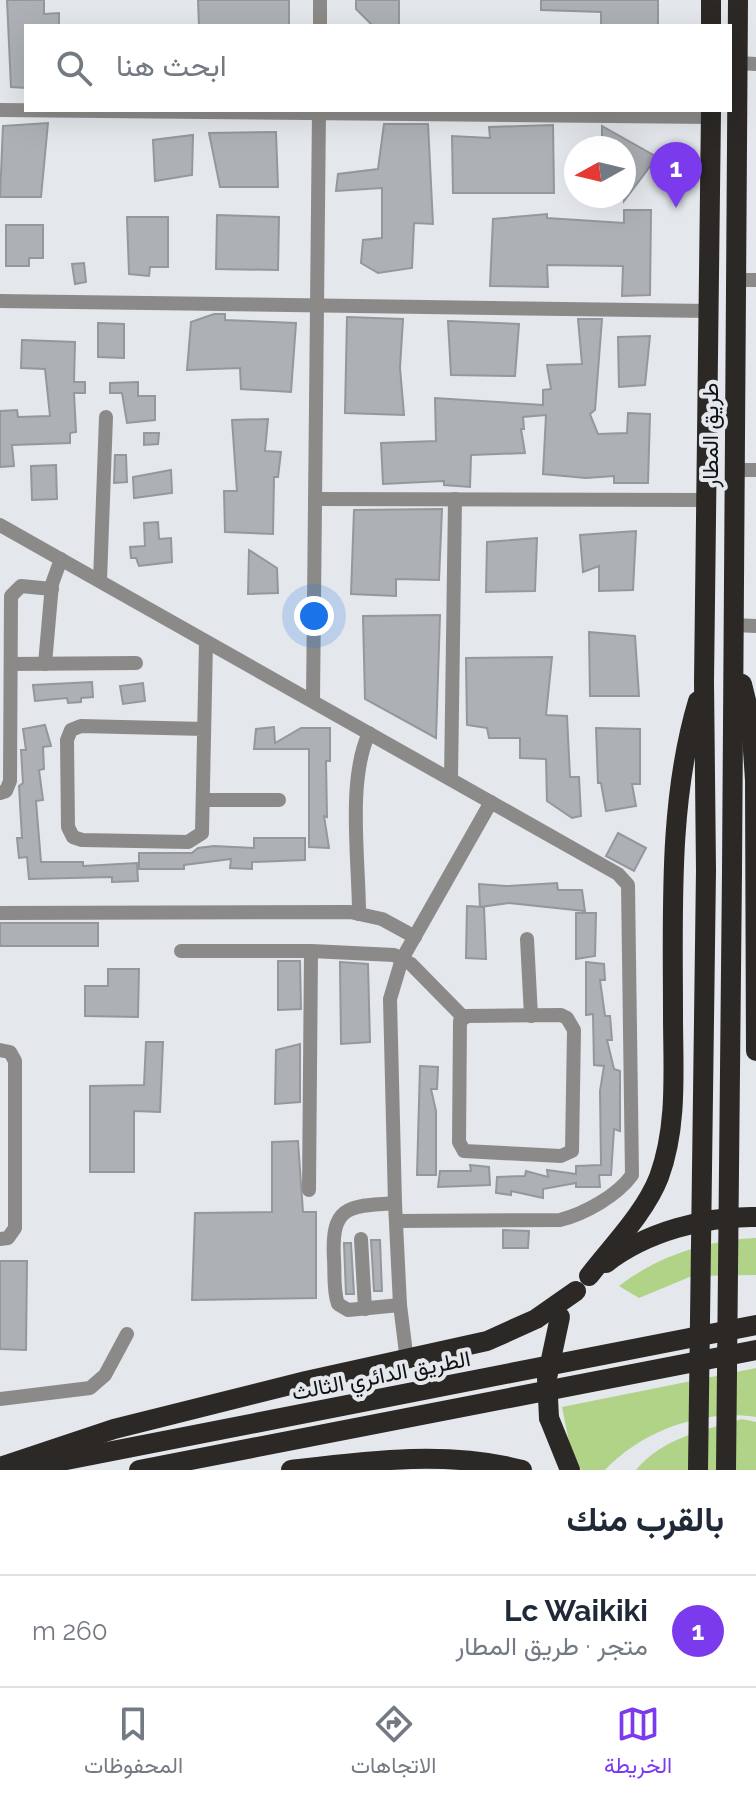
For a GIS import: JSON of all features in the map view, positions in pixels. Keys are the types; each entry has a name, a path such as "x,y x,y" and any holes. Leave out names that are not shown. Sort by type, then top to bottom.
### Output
{"highway":[{"path":"711,0 711,24"},
{"name":"طريق المطار","path":"726,1470 735,652 734,470 746,280 747,64 738,0"},
{"name":"طريق المطار","path":"698,1470 711,114"},
{"path":"735,652 751,721 756,780 756,1051"},
{"path":"570,1470 549,1418 547,1378 560,1317 641,1208 658,1179 667,1146 673,1103 673,952 681,788 689,732 704,682"},
{"path":"0,1467 114,1429 306,1381 407,1361 507,1334 636,1245 670,1230 709,1221 756,1217"},
{"name":"الطريق الدائري الثالث","path":"15,1470 756,1325"},
{"path":"139,1470 756,1350"},
{"path":"291,1470 390,1461 522,1470"}],"street":[{"path":"320,0 320,24"},
{"path":"0,110 24,110"},
{"path":"313,701 319,112 711,114"},
{"path":"0,301 710,311"},
{"path":"100,581 106,417"},
{"path":"734,470 756,470"},
{"path":"315,499 708,500"},
{"path":"451,779 455,499"},
{"path":"0,525 618,874 628,885 632,1175 620,1188 579,1214 560,1220 396,1221"},
{"path":"45,664 52,589 61,559"},
{"path":"0,793 6,791 10,781 5,716 11,664 12,592 21,586 52,589"},
{"path":"734,625 756,626"},
{"path":"204,729 81,726 71,730 67,740 68,827 73,837 82,840 188,842 202,833 206,642"},
{"path":"11,664 136,663"},
{"path":"359,914 357,778 369,733"},
{"path":"205,800 279,800"},
{"path":"407,1361 400,1305 389,1013 402,959 491,802"},
{"path":"0,913 359,914 393,924 415,937"},
{"path":"527,939 531,1016"},
{"path":"181,951 385,953 402,959 463,1017 561,1015 567,1018 574,1030 575,1145 567,1155 468,1153 461,1148 459,1026 463,1017"},
{"path":"309,1190 311,951"},
{"path":"0,1050 14,1056 15,1228 8,1238 0,1239"},
{"path":"395,1203 353,1208 333,1228 338,1304 348,1310 400,1305"},
{"path":"361,1239 365,1309"},
{"path":"0,1399 97,1385 127,1334"}],"green space":[{"path":"756,1238 756,1275 692,1276 639,1298 619,1286 650,1266 701,1246"},
{"path":"756,1368 756,1417 715,1416 674,1426 637,1444 605,1470 581,1470 570,1447 562,1407"},
{"path":"742,1419 756,1422 756,1470 636,1470 671,1443"}],"building":[{"path":"7,0 44,0 44,14 59,13 59,24 24,24 24,88 11,87"},
{"path":"198,0 289,0 289,24 199,24"},
{"path":"356,0 399,0 399,24 371,24 356,9"},
{"path":"541,0 658,0 658,24 601,24 601,12 541,10"},
{"path":"48,123 41,197 0,197 3,126"},
{"path":"384,124 428,124 433,224 414,223 412,268 378,273 361,263 363,240 382,238 382,188 336,191 338,174 378,169"},
{"path":"553,125 554,193 453,193 452,136 490,138 489,127"},
{"path":"602,126 620,136 602,136"},
{"path":"276,132 278,187 220,187 209,133"},
{"path":"193,135 192,175 155,181 153,140"},
{"path":"636,145 657,157 636,185"},
{"path":"624,210 651,210 650,295 622,296 623,266 547,265 548,287 490,286 493,219 547,214 547,218 624,223"},
{"path":"217,215 279,217 278,270 216,269"},
{"path":"127,217 168,217 168,267 150,267 149,276 129,274"},
{"path":"6,225 43,225 43,258 29,258 29,266 6,266"},
{"path":"84,263 86,282 75,284 72,264"},
{"path":"214,314 225,314 225,320 296,323 291,392 241,389 240,368 187,370 191,322"},
{"path":"347,317 403,319 400,368 404,415 345,413"},
{"path":"578,319 602,319 595,410 590,414 598,434 627,433 628,413 650,414 648,483 614,483 614,476 586,478 543,474 546,415 523,417 524,429 521,429 525,453 471,455 470,487 444,485 444,481 383,484 381,443 436,441 435,398 543,405 543,390 551,389 547,365 582,364"},
{"path":"448,321 519,324 515,376 451,375"},
{"path":"98,323 124,324 124,358 98,357"},
{"path":"650,336 645,385 619,387 618,337"},
{"path":"22,340 75,342 74,382 85,382 85,393 74,393 76,432 70,433 70,443 12,445 14,466 0,467 0,411 17,410 18,417 50,416 45,369 21,368"},
{"path":"138,382 138,396 155,396 155,420 127,423 122,393 110,393 110,383"},
{"path":"268,419 265,451 281,452 278,477 274,477 273,534 225,532 224,491 237,491 232,420"},
{"path":"144,433 159,433 158,444 144,445"},
{"path":"115,455 126,455 127,482 114,483"},
{"path":"56,465 57,499 32,500 31,466"},
{"path":"171,470 172,493 134,498 133,477"},
{"path":"442,509 439,580 396,579 396,596 351,594 354,510"},
{"path":"158,522 159,539 171,538 172,562 139,566 136,558 131,558 130,547 145,546 144,523"},
{"path":"636,531 633,590 599,591 599,566 583,572 580,535"},
{"path":"537,538 535,591 486,592 487,542"},
{"path":"249,550 277,568 278,593 248,594"},
{"path":"440,615 436,738 365,699 363,616"},
{"path":"589,632 635,636 639,696 590,696"},
{"path":"552,657 546,715 567,716 570,777 579,777 581,816 572,818 547,801 546,759 520,758 520,738 489,738 487,728 467,725 466,658"},
{"path":"92,682 93,697 81,698 81,702 68,703 67,698 35,701 33,685"},
{"path":"143,683 145,701 123,704 120,686"},
{"path":"45,725 51,746 43,747 44,769 39,770 43,800 36,801 41,862 83,862 83,866 137,863 138,881 112,882 112,877 29,879 27,857 19,858 17,838 22,838 19,786 23,783 21,750 26,750 23,729"},
{"path":"274,727 275,743 301,728 330,728 330,761 326,761 327,817 324,816 329,848 309,847 309,749 254,749 256,729"},
{"path":"596,728 640,729 640,784 632,784 636,806 606,811 601,783 598,783"},
{"path":"618,833 646,848 634,871 606,856"},
{"path":"254,838 305,838 305,860 252,862 252,869 230,868 231,859 184,865 184,869 139,869 139,853 192,853 198,848 214,846 254,848"},
{"path":"557,883 558,890 582,890 585,911 509,903 480,907 479,884"},
{"path":"467,906 484,907 486,959 466,958"},
{"path":"576,913 596,913 595,956 576,959"},
{"path":"0,923 98,923 98,946 0,946"},
{"path":"278,961 300,961 301,1009 278,1010"},
{"path":"340,962 368,964 370,1042 341,1044"},
{"path":"586,962 604,964 605,980 600,980 605,1016 610,1016 612,1040 607,1040 614,1069 620,1071 620,1131 614,1129 611,1175 599,1175 600,1187 576,1187 576,1183 543,1189 543,1198 511,1191 511,1195 496,1193 497,1177 525,1176 526,1171 548,1177 547,1170 576,1174 576,1166 601,1165 600,1091 604,1066 594,1065 593,1014 586,1015"},
{"path":"108,969 139,969 138,1017 85,1016 85,986 108,986"},
{"path":"146,1042 163,1042 160,1112 134,1111 134,1172 90,1172 90,1086 144,1085"},
{"path":"300,1044 300,1102 275,1104 276,1050"},
{"path":"420,1066 438,1067 437,1089 431,1089 436,1111 436,1175 417,1175"},
{"path":"298,1141 303,1212 316,1212 316,1298 192,1300 195,1213 272,1212 272,1142"},
{"path":"470,1165 489,1167 490,1185 438,1187 440,1171 471,1171"},
{"path":"503,1230 529,1231 528,1248 503,1248"},
{"path":"371,1240 380,1240 382,1291 374,1291"},
{"path":"344,1243 351,1243 354,1294 346,1294"},
{"path":"0,1261 27,1261 26,1350 0,1349"}],"place":[{"name":"Lc Waikiki","path":"676,208"}]}
